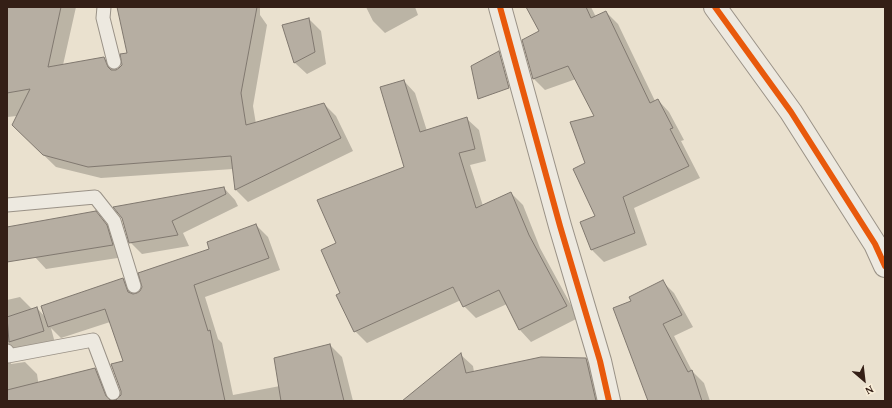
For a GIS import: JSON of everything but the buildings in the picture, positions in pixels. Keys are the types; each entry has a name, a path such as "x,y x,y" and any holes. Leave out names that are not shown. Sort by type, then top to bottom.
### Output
{"street":[{"path":"500,7 556,212 600,361 609,401"},
{"path":"715,7 791,112 875,244 885,266"}],"lane":[{"path":"104,7 102,18 114,62"},
{"path":"7,204 95,197 114,221 134,286"},
{"path":"7,351 8,356 93,340 113,393"}],"cycle path":[{"path":"500,7 560,226 600,361 609,401"},
{"path":"715,7 791,112 875,244 885,266"}]}
